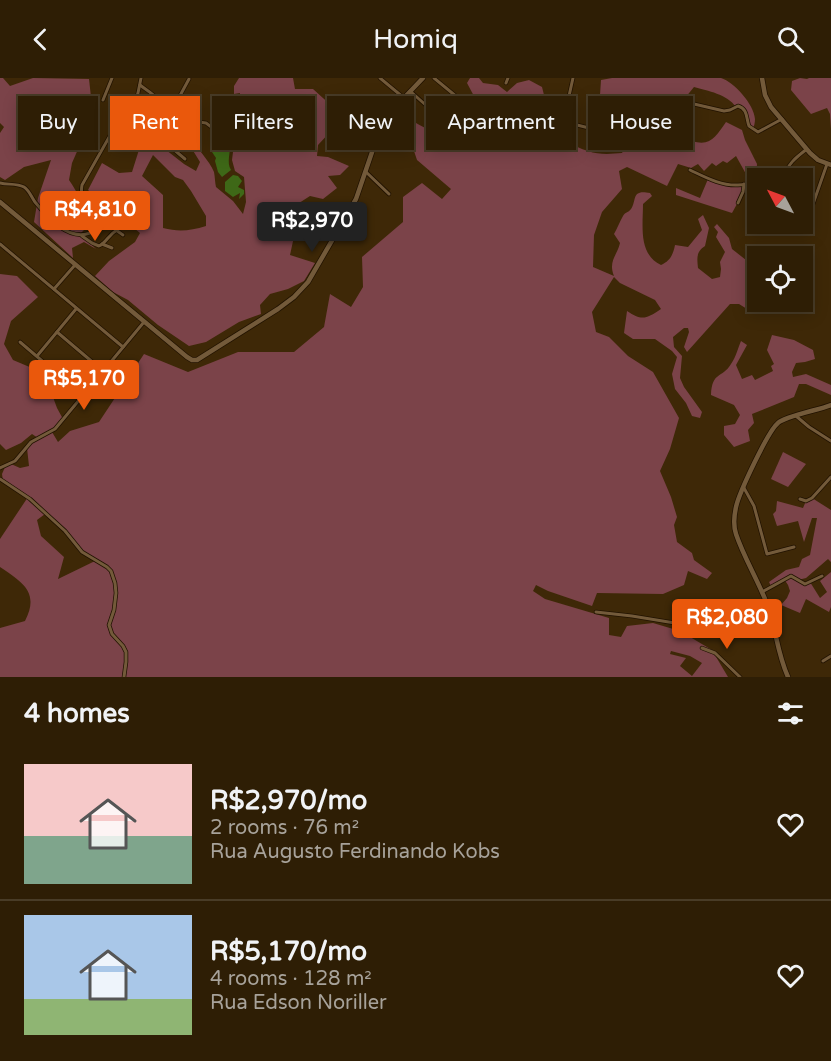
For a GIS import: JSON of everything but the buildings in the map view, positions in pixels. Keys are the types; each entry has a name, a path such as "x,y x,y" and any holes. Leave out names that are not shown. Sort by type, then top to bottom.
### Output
{"street":[{"path":"103,100 112,78"},
{"path":"0,183 20,185 25,188 37,204 68,232 90,233 93,227 82,200 82,185 111,132 131,112 141,78"},
{"path":"180,96 189,78"},
{"path":"380,78 402,96"},
{"path":"406,96 423,78"},
{"path":"434,78 456,96"},
{"path":"506,83 508,78"},
{"path":"573,78 565,120 588,128"},
{"path":"762,78 767,99 782,119 813,156 829,164 813,206"},
{"path":"140,85 154,96"},
{"path":"410,91 426,105"},
{"path":"693,102 724,111 741,106 746,113 749,126 758,132 782,119"},
{"path":"787,168 807,149"},
{"path":"174,150 185,159"},
{"path":"1,206 187,357 194,360 200,359 267,317 303,288 315,272 354,204 373,150"},
{"path":"690,170 718,182 734,185 747,184"},
{"path":"366,172 389,194"},
{"path":"738,203 744,184"},
{"path":"109,225 123,235"},
{"path":"81,234 97,246 117,230"},
{"path":"0,244 123,348"},
{"path":"102,244 112,248"},
{"path":"54,289 75,265"},
{"path":"37,356 77,308"},
{"path":"0,468 11,464 32,442 55,429 144,322"},
{"path":"57,332 103,371"},
{"path":"20,342 83,396"},
{"path":"786,676 769,609 735,530 736,507 743,486 772,429 782,420 831,405"},
{"path":"796,416 831,441"},
{"path":"800,499 806,501 812,498 831,477"},
{"path":"0,479 30,499 65,531 82,552 111,571 116,593 109,625 112,634 126,652 124,677"},
{"path":"743,486 755,510 767,554 794,547"},
{"path":"762,592 791,576 805,584 822,576"},
{"path":"596,612 687,625 703,625 769,609"},
{"path":"702,648 715,653 740,677"},
{"path":"824,661 831,657"}],"shaded area":[{"path":"0,78 3,78 10,86 33,78 89,79 91,96 18,96 18,150 78,150 72,163 69,180 81,202 88,226 80,234 96,249 84,242 72,248 73,258 34,222 38,198 51,160 24,167 5,180 0,177 0,133 4,127 0,123"},
{"path":"239,78 293,78 295,89 313,89 327,102 327,135 318,145 317,156 328,157 349,166 340,175 328,176 337,188 323,199 310,196 296,205 299,219 290,255 315,263 304,281 270,294 260,305 261,314 239,322 206,342 189,346 158,325 128,300 113,292 95,276 109,261 135,242 140,233 88,190 102,163 119,173 132,172 139,150 166,150 196,171 200,162 193,150 200,150 214,172 216,187 233,201 243,214 246,202 244,177 235,171 232,160 233,150 315,150 315,96 239,96 240,93 234,94 234,86","holes":["153,155 175,177 183,180 206,216 206,226 184,230 163,228 163,195 142,176"]},
{"path":"470,78 479,78 483,83 498,85 507,92 517,83 529,80 542,87 544,96 474,96 467,83"},
{"path":"612,78 721,78 737,89 747,100 754,113 753,129 749,126 743,108 736,107 728,99 717,94 694,87 687,96 600,95 601,80"},
{"path":"800,78 831,78 831,129 830,114 827,108 811,114 791,90 792,81"},
{"path":"726,122 742,130 757,164 757,168 747,168 747,176 736,156 727,163 723,161 716,166 712,163 704,171 698,164 691,168 678,164 667,186 627,167 619,171 622,189 602,212 594,235 593,267 614,276 612,262 620,243 614,234 624,214 633,206 637,194 644,192 652,196 643,204 643,239 648,254 661,265 671,257 675,245 688,247 702,230 698,219 703,215 709,228 705,246 698,256 698,268 712,279 720,277 720,262 725,252 716,237 718,232 714,227 717,224 729,238 732,249 746,260 747,258 747,309 739,304 730,304 687,352 684,347 689,332 688,328 684,328 673,337 674,347 682,356 680,378 702,412 700,418 692,416 686,403 675,389 672,374 677,357 672,351 655,339 633,339 624,333 627,311 640,317 648,317 661,309 655,300 620,283 614,277 592,312 596,332 609,337 628,356 653,372 679,418 670,449 660,471 677,517 674,525 677,542 692,553 694,560 712,573 707,579 688,571 684,585 663,594 597,593 592,606 536,585 533,591 545,599 609,618 609,635 621,637 627,626 653,623 680,631 712,650 728,677 0,677 0,628 25,621 31,602 22,583 0,567 0,539 28,497 3,481 2,474 5,467 11,464 20,468 29,466 27,448 38,438 32,434 21,443 6,450 0,444 0,274 17,276 38,297 11,321 4,344 13,360 32,368 46,378 63,419 52,432 58,442 70,431 99,422 144,354 188,372 238,352 294,352 324,327 330,294 351,307 363,287 362,257 403,222 403,197 422,183 442,199 451,189 417,160 414,150 416,123 426,128 426,150 576,150 576,146 601,154 622,153 624,150 693,150 693,141 704,143 712,139","holes":["45,514 65,531 87,556 95,561 58,579 64,557 41,536 37,520","671,651 690,656 702,663 692,676 680,666 686,658 670,654"]},
{"path":"213,150 230,150 231,170 222,177 218,172 216,158"},
{"path":"233,175 238,176 242,181 238,187 244,190 244,194 239,199 240,193 233,197 225,191 225,182"},
{"path":"708,179 729,185 744,184 742,195 732,213 676,195 676,188 700,198"},
{"path":"772,335 794,340 813,350 815,359 796,363 792,372 793,377 806,374 831,385 831,395 806,384 799,384 794,397 752,414 754,423 748,430 750,441 734,447 724,435 724,426 735,424 740,415 734,405 711,395 713,382 728,369 741,341 747,345 736,365 742,379 752,375 755,380 773,371 771,366 774,364 767,350"},
{"path":"783,452 806,464 788,487 771,479"},
{"path":"812,498 831,510 831,562 828,559 806,578 798,580 805,584 810,582 820,598 827,592 820,581 831,572 831,607 829,612 806,599 800,613 781,605 790,591 784,579 771,586 769,582 786,570 799,567 802,559 810,555 817,518 812,518 804,542 798,521 777,526 773,514 776,511 777,501 803,508 806,501"}]}
